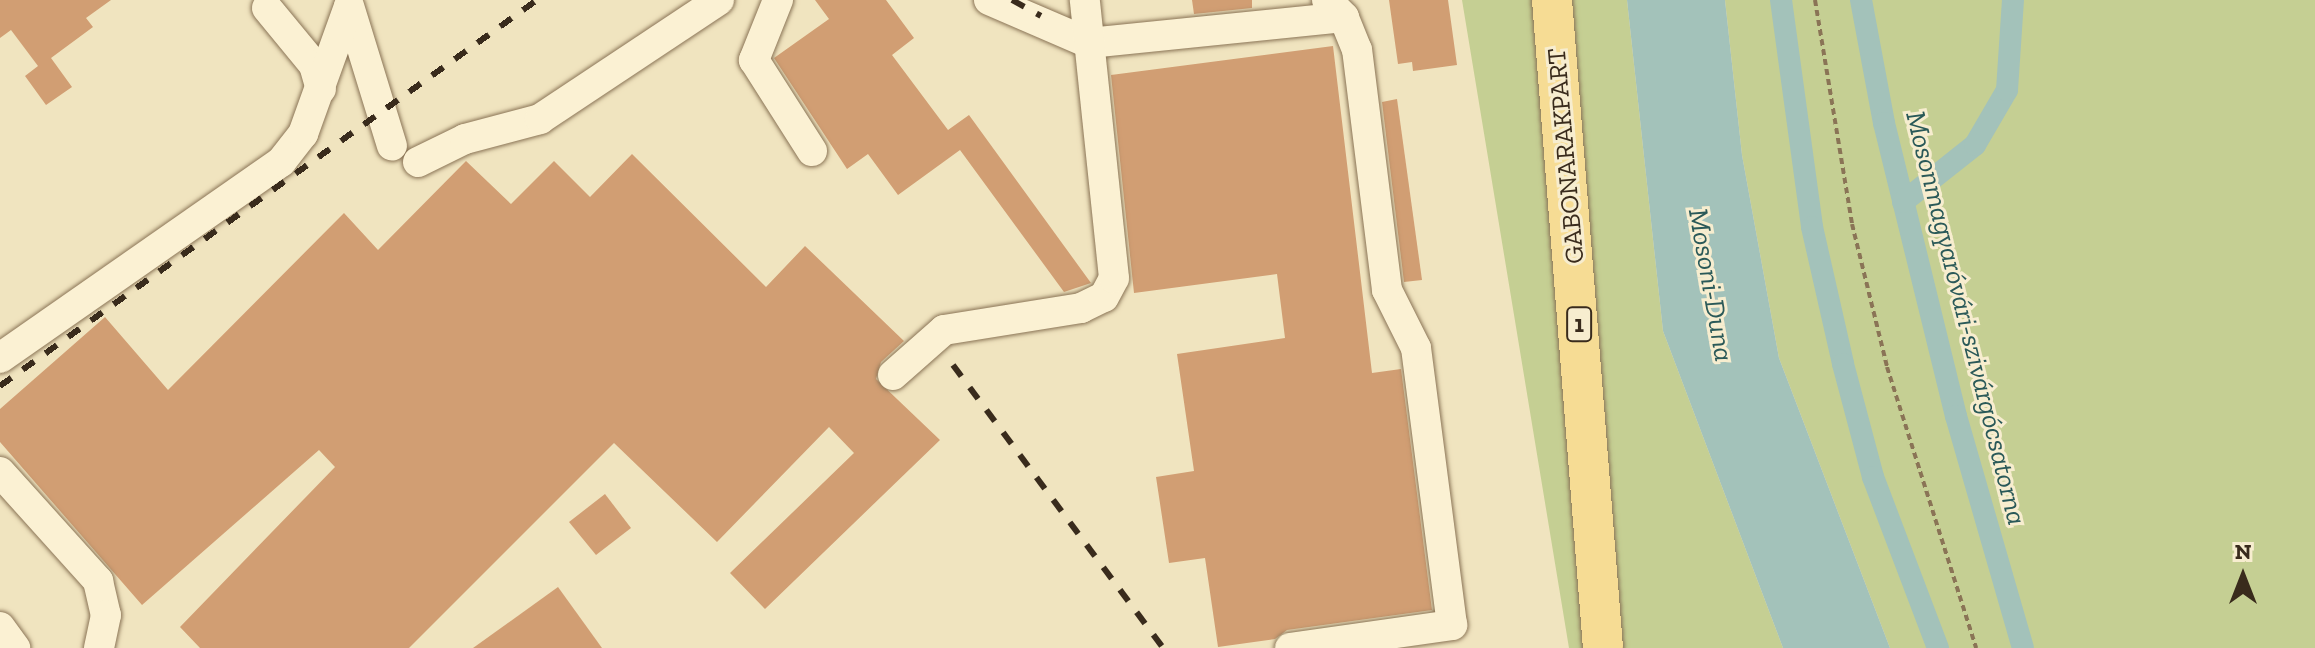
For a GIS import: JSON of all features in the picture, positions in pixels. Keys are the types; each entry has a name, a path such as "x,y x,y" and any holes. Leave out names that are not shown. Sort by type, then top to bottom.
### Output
{"main road":[{"name":"GABONARAKPART","path":"1552,0 1603,648"}],"lane":[{"path":"418,162 465,139 540,119 719,0"},
{"path":"778,0 754,60 812,151"},
{"path":"989,0 1089,43 1336,9 1357,50 1387,290 1416,348 1452,625 1290,648"},
{"path":"893,375 944,330 1081,308 1104,297 1114,278 1085,0"},
{"path":"0,358 281,162 303,134 349,5"},
{"path":"349,5 392,146"},
{"path":"267,8 314,65 321,89"},
{"path":"0,472 98,581 106,615 99,648"},
{"path":"0,627 15,648"}],"path":[{"path":"1815,0 1862,267 1887,367 1976,648"}],"green space":[{"path":"1462,0 1627,0 1663,331 1783,648 1569,648"},
{"path":"1725,0 2315,0 2315,648 1890,648 1779,358 1742,155"}],"water":[{"name":"Mosoni-Duna","path":"1627,0 1725,0 1742,155 1779,358 1890,648 1783,648 1663,331"}],"building":[{"path":"0,0 111,0 86,18 93,27 51,58 72,87 46,105 25,76 38,66 11,30 0,38"},
{"path":"815,0 886,0 914,38 892,55 948,130 969,115 1091,283 1064,292 960,150 898,195 868,154 847,169 774,58 829,19"},
{"path":"1192,0 1252,0 1252,8 1194,14"},
{"path":"1389,0 1448,0 1457,65 1413,71 1412,62 1398,64"},
{"path":"1333,46 1372,373 1401,369 1432,610 1287,630 1275,639 1218,647 1205,558 1169,563 1156,477 1194,471 1177,354 1285,338 1277,274 1134,293 1111,75"},
{"path":"1397,99 1422,280 1404,282 1382,102"},
{"path":"632,154 766,287 805,246 904,341 881,362 876,379 940,440 765,609 730,573 854,453 829,427 717,542 614,443 409,648 200,648 180,627 335,467 319,450 142,605 0,442 0,409 105,317 168,390 344,213 378,250 466,161 511,204 554,161 590,197"},
{"path":"605,494 631,528 596,555 569,522"},
{"path":"558,587 602,648 473,648"}],"waterway":[{"path":"1781,0 1812,227 1843,364 1873,477 1938,648"},
{"name":"Mosonmagyaróvári-szivárgócsatorna","path":"1861,0 1884,123 1956,416 2023,648"},
{"path":"1903,202 1975,145 2007,90 2013,0"}],"railway":[{"path":"0,386 537,0"},
{"path":"1012,0 1041,16"},
{"path":"953,365 1163,648"}]}
